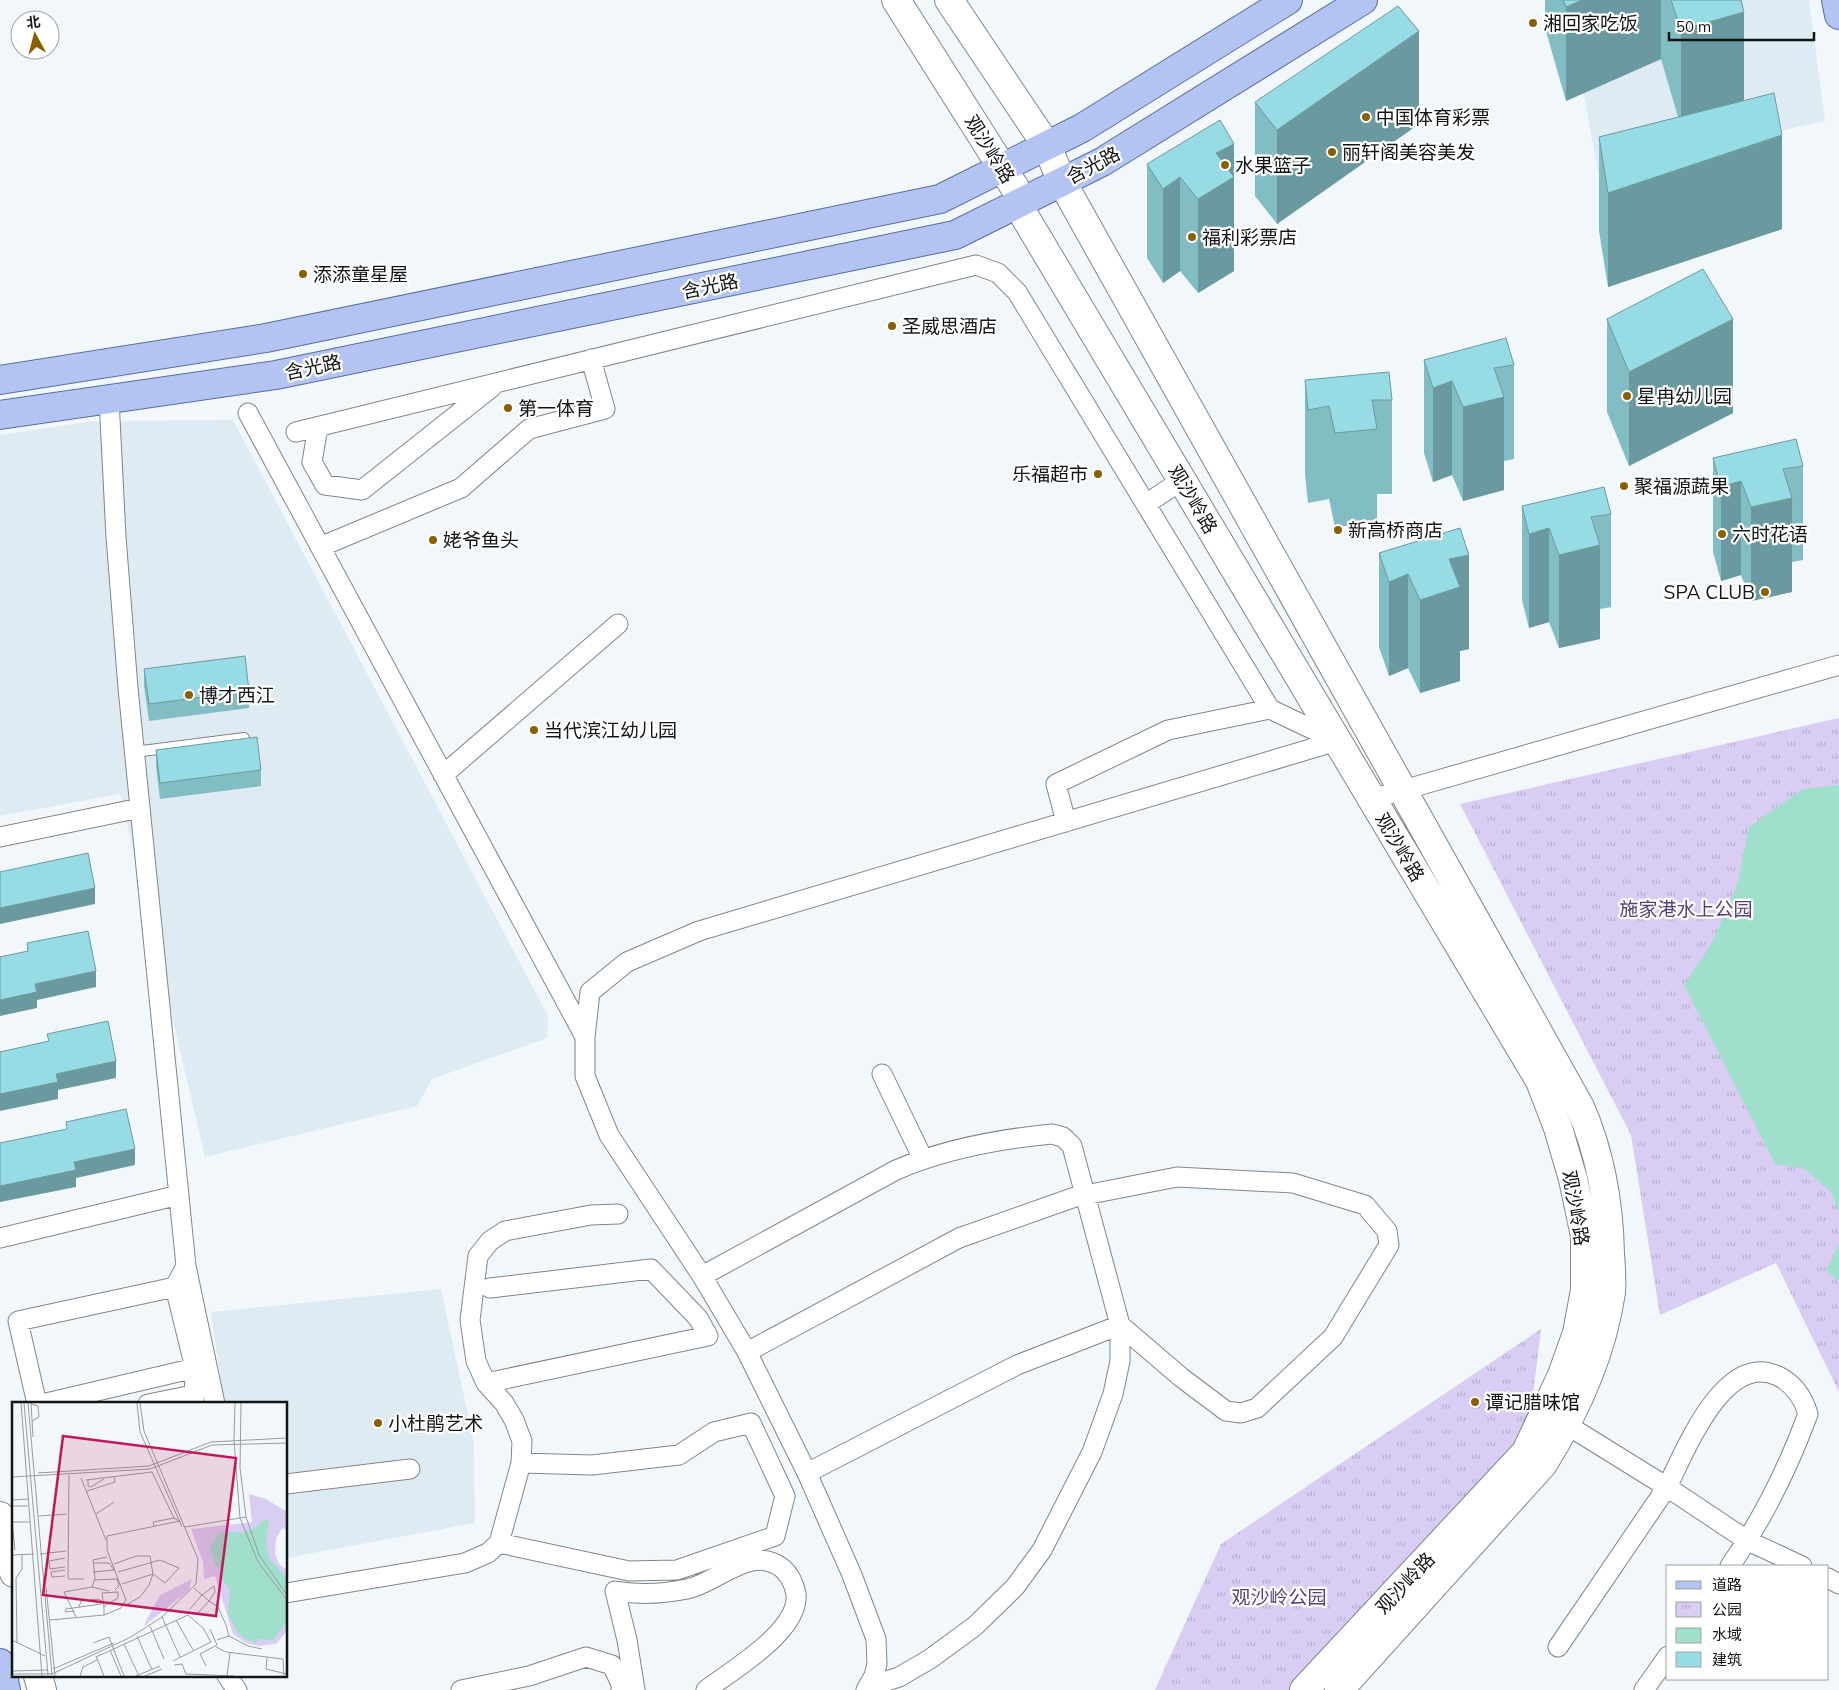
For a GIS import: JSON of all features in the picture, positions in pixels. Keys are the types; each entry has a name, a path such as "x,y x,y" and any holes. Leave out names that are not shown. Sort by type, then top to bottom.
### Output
{"main road":[{"name":"观沙岭路","path":"896,0 1015,188 1026,217 1540,1081 1558,1128 1573,1179 1585,1236 1585,1290 1577,1333 1562,1376 1526,1452 1304,1690"},
{"name":"观沙岭路","path":"948,0 1047,146 1062,182 1580,1107 1592,1134 1603,1173 1610,1233 1611,1291 1602,1336 1588,1379 1567,1425 1543,1464 1339,1690"},
{"name":"含光路","path":"0,380 266,338 940,199 1082,128 1288,0"},
{"name":"含光路","path":"0,415 276,375 955,236 1102,162 1363,0"},
{"path":"1836,0 1839,15"},
{"path":"0,1516 12,1565"},
{"path":"0,1662 6,1690"}],"street":[{"path":"296,432 976,265 998,273 1017,292 1270,709 1337,741"},
{"path":"320,547 461,488 529,429 605,409 591,359"},
{"path":"318,427 312,462 325,486 362,490 498,382"},
{"path":"109,399 116,537 134,752 186,1266 214,1402"},
{"path":"248,414 585,1036"},
{"path":"1146,504 1182,480"},
{"path":"443,775 618,624"},
{"path":"1372,799 1839,665"},
{"path":"1066,822 1056,784 1168,730 1270,709"},
{"path":"867,1689 877,1664 876,1639 852,1575 807,1473 747,1352 702,1276 609,1135 585,1076 585,1036 590,992 628,962 699,931 1337,741"},
{"path":"0,837 140,808"},
{"path":"882,1074 923,1159"},
{"path":"702,1276 896,1170 923,1159 956,1150 1052,1134 1063,1137 1072,1146 1120,1325 1120,1361 1110,1402 1092,1452 1042,1550 1015,1587 975,1626 930,1659 899,1677 867,1689"},
{"path":"747,1352 959,1238 1084,1196 1177,1177 1293,1183 1365,1205 1387,1231 1389,1245 1333,1338 1257,1408 1240,1413 1226,1411 1182,1378 1120,1325"},
{"path":"0,1238 180,1195"},
{"path":"288,1593 466,1563 488,1553 499,1543 521,1463 522,1441 514,1420 504,1402 486,1383 476,1360 470,1320 478,1256 490,1241 505,1231 591,1215 618,1214"},
{"path":"166,1402 194,1399 196,1368 175,1288 186,1266"},
{"path":"486,1383 708,1336 698,1318 651,1269 490,1288"},
{"path":"37,1402 18,1321 175,1288"},
{"path":"807,1473 1017,1365 1120,1325"},
{"path":"51,1402 196,1368"},
{"path":"1558,1647 1667,1487 1711,1404 1727,1386 1739,1377 1761,1372 1785,1380 1803,1398 1808,1414 1766,1512 1731,1565"},
{"path":"499,1543 629,1571 677,1570 775,1536 785,1496 751,1423 714,1432 679,1455 592,1466 521,1463"},
{"path":"1567,1425 1667,1487 1748,1541 1800,1565"},
{"path":"288,1484 410,1469"},
{"path":"635,1690 627,1640 615,1591 640,1595 688,1589 707,1582 747,1561 774,1562 788,1572 794,1585 796,1601 785,1626 768,1644 706,1690"},
{"path":"461,1690 558,1669 586,1657 612,1665 622,1684 621,1690"},
{"path":"1644,1690 1666,1659"},
{"path":"228,1678 237,1690"}],"lane":[{"path":"134,752 244,738"}],"shaded area":[{"path":"1567,0 1809,0 1825,121 1598,172"},
{"name":"博才西江","path":"233,420 548,1016 547,1038 432,1079 417,1106 205,1157 120,794 0,816 0,435 93,421"},
{"name":"小杜鹃艺术","path":"441,1289 474,1443 475,1523 288,1558 288,1402 224,1402 211,1312"}],"green space":[{"name":"施家港水上公园","path":"1839,718 1839,1392 1776,1263 1660,1315 1631,1135 1460,804"},
{"name":"观沙岭公园","path":"1541,1329 1526,1452 1290,1690 1155,1690 1221,1544"}],"water":[{"name":"施家港水上公园","path":"1839,785 1839,1212 1832,1193 1805,1169 1775,1164 1684,985 1712,943 1737,885 1749,827 1803,789"},
{"path":"1839,1244 1839,1281 1826,1271"}],"building":[{"path":"1563,0 1582,0 1566,7"},
{"path":"1671,0 1741,0 1744,12 1681,30"},
{"path":"1398,6 1419,31 1277,130 1255,102"},
{"path":"1774,93 1782,135 1608,193 1599,137"},
{"path":"1220,120 1234,144 1216,153 1234,177 1198,199 1180,177 1163,189 1147,164"},
{"path":"1703,269 1733,319 1629,372 1607,319"},
{"path":"1506,338 1514,365 1494,368 1504,397 1463,407 1452,381 1433,388 1424,360"},
{"path":"1389,372 1392,400 1372,400 1377,429 1335,433 1329,406 1308,410 1305,380"},
{"path":"1796,439 1803,466 1783,469 1792,498 1751,507 1741,481 1721,487 1713,458"},
{"path":"1604,487 1611,514 1591,517 1600,545 1559,555 1549,528 1529,534 1522,506"},
{"path":"1460,528 1469,555 1449,559 1460,587 1420,600 1408,574 1389,582 1379,553"},
{"path":"245,656 249,691 149,704 144,669"},
{"path":"257,737 261,770 160,783 156,750"},
{"path":"88,853 95,888 0,908 0,872"},
{"path":"88,931 96,971 35,984 37,992 0,1000 0,957 28,951 27,943"},
{"path":"108,1021 116,1061 56,1074 58,1082 0,1094 0,1052 49,1041 47,1034"},
{"path":"126,1109 135,1149 74,1162 76,1170 0,1186 0,1143 67,1129 66,1122"}],"place":[{"name":"湘回家吃饭","path":"1533,23"},
{"name":"中国体育彩票","path":"1366,117"},
{"name":"丽轩阁美容美发","path":"1332,152"},
{"name":"水果篮子","path":"1225,165"},
{"name":"福利彩票店","path":"1192,237"},
{"name":"添添童星屋","path":"303,274"},
{"name":"圣威思酒店","path":"892,326"},
{"name":"星冉幼儿园","path":"1627,396"},
{"name":"第一体育","path":"508,408"},
{"name":"乐福超市","path":"1098,474"},
{"name":"聚福源蔬果","path":"1624,486"},
{"name":"新高桥商店","path":"1338,530"},
{"name":"六时花语","path":"1722,534"},
{"name":"姥爷鱼头","path":"433,540"},
{"name":"SPA CLUB","path":"1765,592"},
{"name":"博才西江","path":"189,695"},
{"name":"当代滨江幼儿园","path":"534,730"},
{"name":"谭记腊味馆","path":"1475,1402"},
{"name":"小杜鹃艺术","path":"378,1423"}]}
